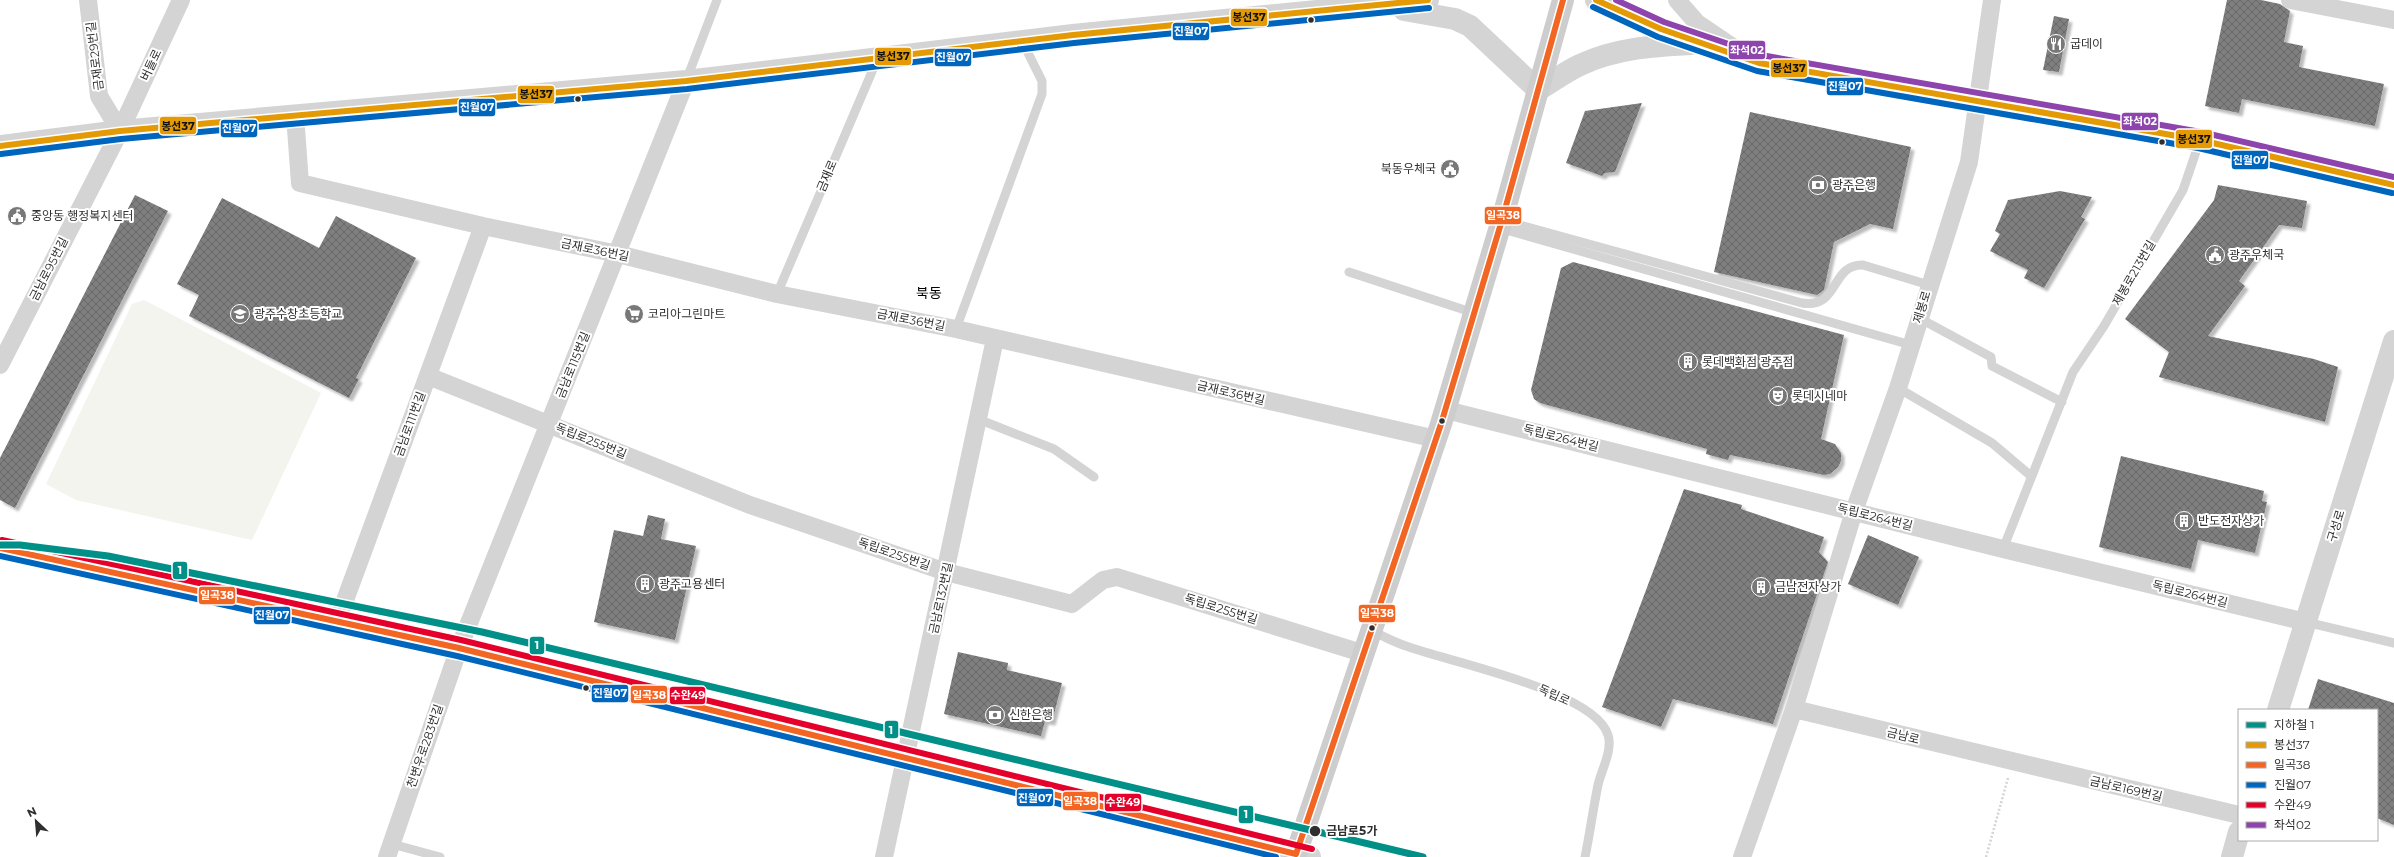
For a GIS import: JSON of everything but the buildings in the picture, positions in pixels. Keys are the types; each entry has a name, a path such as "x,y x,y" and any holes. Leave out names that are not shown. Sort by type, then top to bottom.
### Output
{"main road":[{"path":"1300,856 1446,410 1501,224 1563,0"}],"street":[{"name":"금재로29번길","path":"88,0 99,96 120,130"},
{"name":"버들로","path":"120,130 181,0"},
{"path":"0,146 120,130 686,81 1022,41 1372,3 1428,0"},
{"path":"1596,0 1661,29 1759,63 2200,140 2394,185"},
{"path":"1677,0 1697,23 1717,38 1759,63"},
{"name":"제봉로","path":"1854,511 1898,388 1929,285 1969,162 1976,100 1992,0"},
{"path":"2290,0 2340,4 2394,20"},
{"path":"1372,3 1455,19 1482,36 1538,90 1580,65 1612,53 1645,47 1701,43"},
{"name":"금남로115번길","path":"459,648 550,424 686,81"},
{"name":"금재로36번길","path":"295,115 300,183 483,226 618,254 777,294 956,329 1436,439"},
{"name":"금남로95번길","path":"0,365 120,130"},
{"name":"금남로111번길","path":"337,622 483,226"},
{"name":"금남로132번길","path":"884,857 907,758 995,339"},
{"name":"구성로","path":"2278,709 2394,341"},
{"name":"독립로255번길","path":"428,376 750,505 946,572 1072,604 1103,580 1117,577 1365,654"},
{"name":"독립로264번길","path":"1446,410 2003,549 2306,622"},
{"path":"1742,857 1794,709 1854,511"},
{"path":"0,548 459,648 1300,856"},
{"name":"천변우로283번길","path":"390,850 459,648"},
{"name":"금남로","path":"1794,709 2012,762"},
{"name":"금남로169번길","path":"2012,762 2238,815"},
{"path":"2232,857 2238,836"}],"lane":[{"path":"686,81 717,0"},
{"name":"금재로36번길","path":"956,329 1042,94 1042,81 1022,41"},
{"name":"금재로","path":"777,294 877,59"},
{"name":"제봉로213번길","path":"2003,549 2030,476 2062,402 2073,372 2104,326 2183,190 2200,140"},
{"path":"1501,224 1802,303 1814,303 1823,300 1835,287 1845,270 1854,265 1863,265 1929,285"},
{"path":"1501,224 1911,345"},
{"path":"1349,272 1474,313"},
{"path":"1919,318 1991,357 1992,366 2062,402"},
{"path":"1898,388 1992,443 2030,476"},
{"path":"978,419 1054,449 1094,477"},
{"path":"2306,622 2394,643"},
{"name":"독립로","path":"1373,631 1408,647 1555,693 1573,703 1603,726 1608,736 1607,754 1598,783 1586,857"},
{"name":"천변우로283번길","path":"390,850 440,857"}],"path":[{"path":"1986,857 2012,762"}],"shaded area":[{"path":"144,300 321,393 252,540 76,500 46,484 132,304"}],"metro line":[{"name":"1","path":"0,545 20,545 108,556 482,632 1423,857"}],"transit line":[{"name":"봉선37","path":"0,146 120,131 686,81 1073,35 1428,0"},
{"name":"일곡38","path":"1296,854 1441,424 1502,220 1563,0"},
{"name":"봉선37","path":"1596,0 1661,29 1759,63 2200,140 2394,185"},
{"name":"좌석02","path":"1616,0 1664,22 1761,55 2201,132 2394,177"},
{"name":"진월07","path":"1593,7 1658,37 1757,71 2198,148 2392,193"},
{"name":"진월07","path":"1,154 121,139 687,89 1074,43 1429,8"},
{"name":"수완49","path":"2,540 461,640 1312,849"},
{"name":"일곡38","path":"0,548 459,648 1296,854"},
{"name":"진월07","path":"0,556 457,656 1276,857"}],"place":[{"name":"굽데이","path":"2056,44"},
{"name":"북동우체국","path":"1450,169"},
{"name":"광주은행","path":"1818,185"},
{"name":"중앙동 행정복지센터","path":"17,216"},
{"name":"광주우체국","path":"2215,255"},
{"name":"광주수창초등학교","path":"240,314"},
{"name":"코리아그린마트","path":"634,314"},
{"name":"롯데백화점 광주점","path":"1688,362"},
{"name":"롯데시네마","path":"1778,396"},
{"name":"반도전자상가","path":"2184,521"},
{"name":"광주고용센터","path":"645,584"},
{"name":"금남전자상가","path":"1761,587"},
{"name":"신한은행","path":"995,715"},
{"name":"금남로5가","path":"1315,831"}],"district":[{"name":"북동","path":"929,293"}]}
